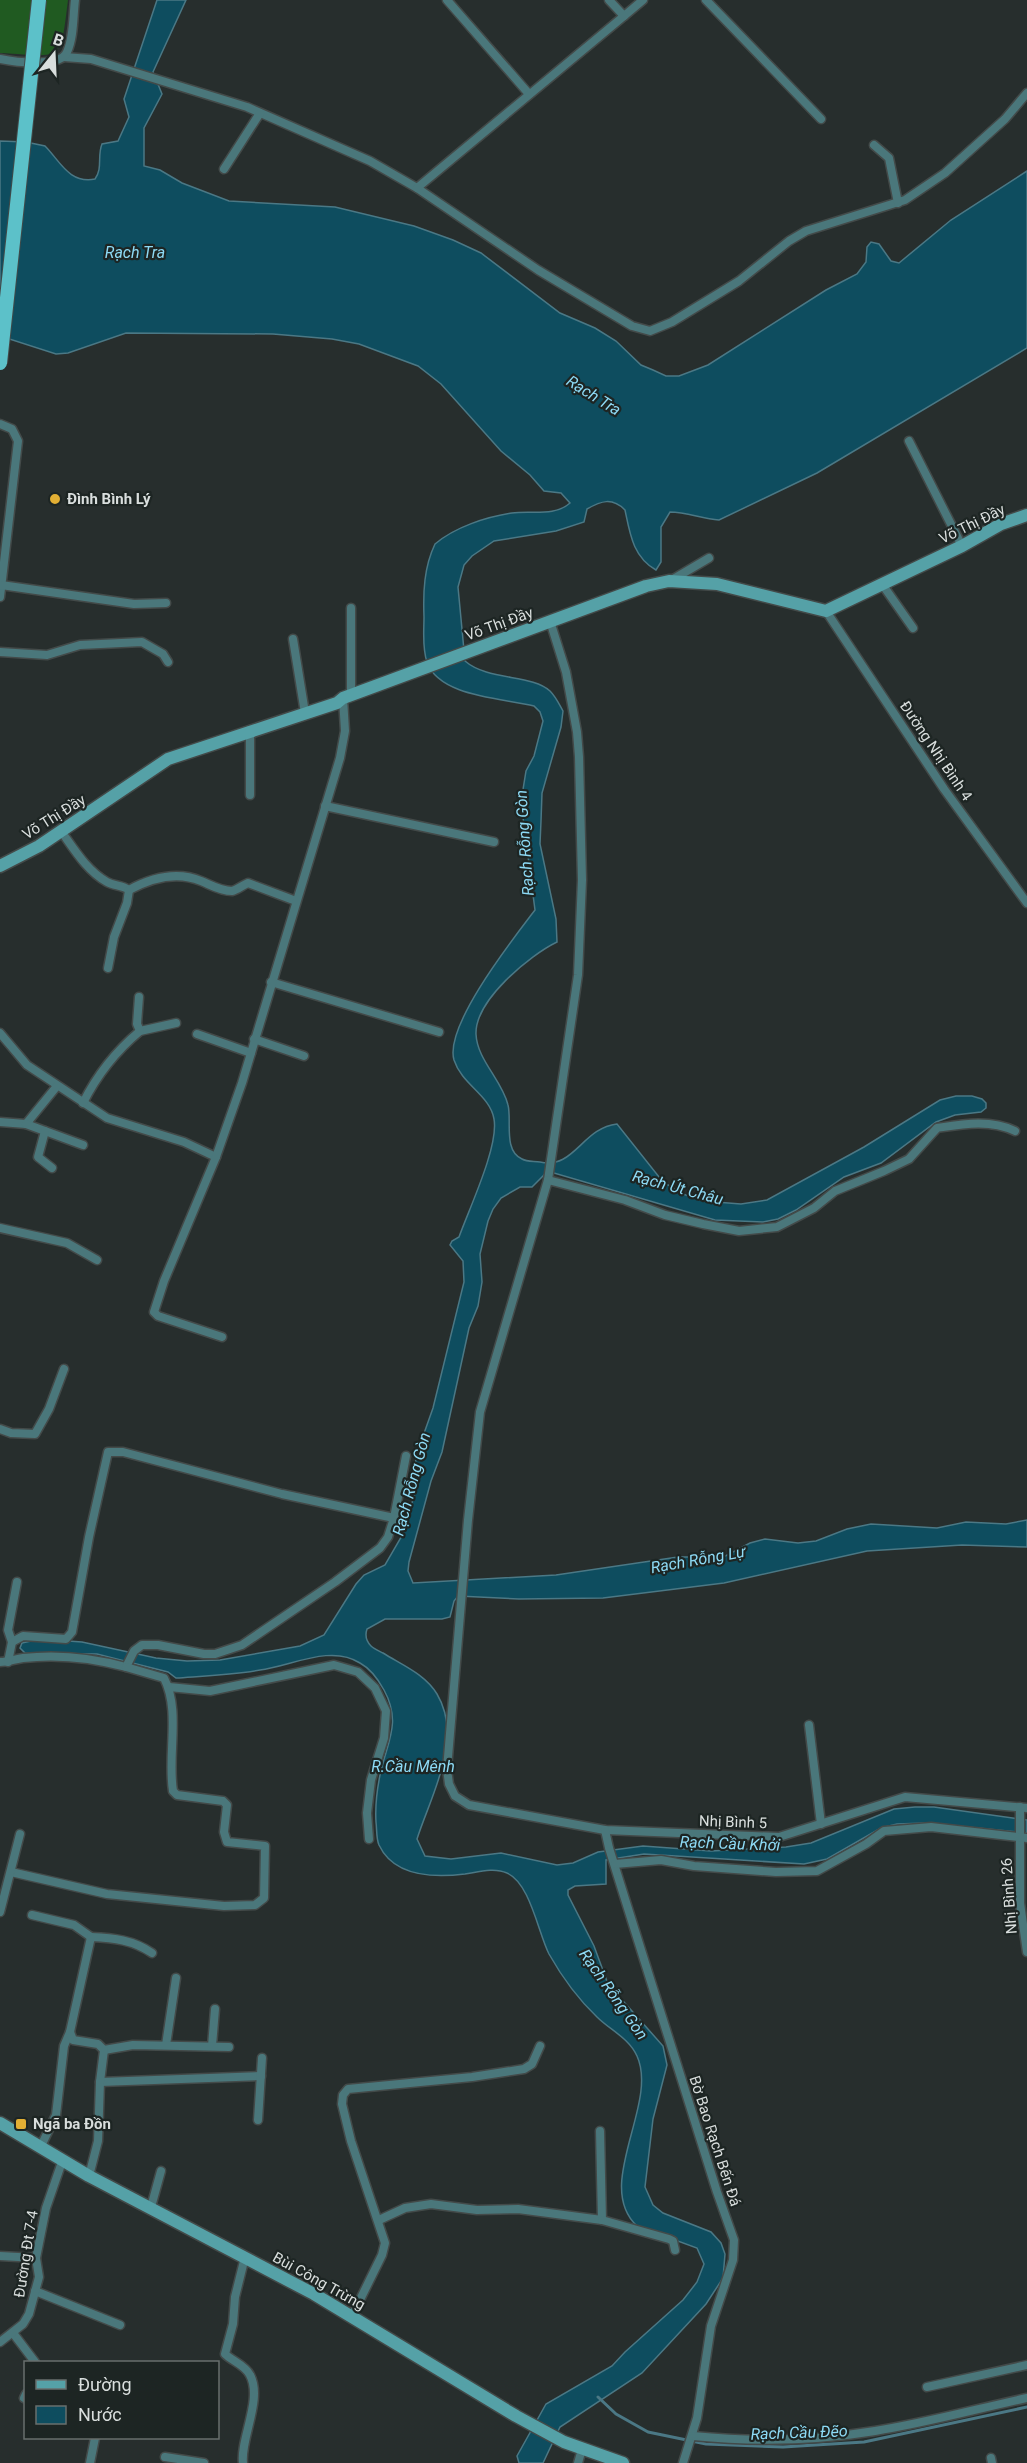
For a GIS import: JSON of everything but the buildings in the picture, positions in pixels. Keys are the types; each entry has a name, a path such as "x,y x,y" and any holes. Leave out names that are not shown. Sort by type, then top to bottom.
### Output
{"main road":[{"path":"0,363 39,0"}],"street":[{"path":"64,57 68,50 75,0"},
{"path":"447,0 529,94"},
{"path":"609,0 624,16"},
{"path":"417,188 643,0"},
{"path":"706,0 821,119"},
{"path":"0,59 50,63 64,57 91,60 260,113 370,161 417,188 538,270 632,326 650,331 672,322 739,281 798,235 830,222 898,203 945,172 1005,119 1027,93"},
{"path":"224,169 260,113"},
{"path":"874,145 889,158 898,203"},
{"path":"0,424 12,429 18,441 0,597"},
{"path":"909,441 962,546"},
{"name":"Võ Thị Đầy","path":"0,866 39,846 168,759 337,703 347,697 646,586 669,581 717,584 826,611 962,546 1001,524 1027,515"},
{"path":"669,581 709,558"},
{"path":"882,584 913,628"},
{"path":"2,585 134,604 166,603"},
{"path":"222,1337 158,1316 154,1312 164,1281 216,1157 251,1053 340,758 345,731 351,608"},
{"name":"Đường Nhị Bình 4","path":"826,611 944,789 1027,903"},
{"path":"550,621 566,672 577,732 582,880 578,975 549,1178 625,1200 665,1215 739,1231 777,1227 814,1208 835,1191 909,1159 937,1128 970,1124 1001,1124 1015,1131"},
{"path":"293,639 305,713"},
{"path":"0,652 47,655 80,645 142,642 163,654 168,662"},
{"path":"250,730 250,795"},
{"path":"325,806 494,842"},
{"path":"61,831 96,876 110,884 124,886 129,890"},
{"path":"129,890 161,877 182,877 199,879 216,888 234,891 248,883 296,901"},
{"path":"108,968 114,937 127,903 129,890"},
{"path":"271,982 439,1032"},
{"path":"140,997 137,1024 140,1031"},
{"path":"83,1103 95,1080 123,1046 140,1031 176,1023"},
{"path":"0,1033 27,1065 107,1118 184,1142 216,1157"},
{"path":"197,1034 251,1053"},
{"path":"254,1040 304,1056"},
{"path":"26,1124 57,1086"},
{"path":"0,1122 26,1124 83,1145"},
{"path":"45,1131 39,1157 42,1162 52,1168"},
{"name":"Nhị Bình 5","path":"549,1178 480,1412 447,1769 453,1793 469,1805 605,1830 779,1837 905,1797 1022,1810"},
{"path":"0,1228 67,1243 97,1260"},
{"path":"0,1430 34,1434 49,1409 64,1369"},
{"path":"4,1662 12,1642 23,1636 66,1639 72,1632 88,1537 108,1452 123,1452 282,1494 394,1518"},
{"path":"127,1665 135,1651 142,1645 215,1654 242,1645 335,1582 380,1548 388,1537 406,1456"},
{"path":"12,1642 8,1630 17,1582"},
{"path":"4,1662 21,1658 100,1660 127,1665 164,1678 169,1687 174,1721 170,1757 173,1791 177,1795 223,1801 227,1805 224,1832 227,1842 265,1846 264,1898 255,1905 224,1906 107,1894 11,1872"},
{"path":"169,1687 210,1690 334,1665 358,1672 375,1688 386,1711 384,1738 371,1780 367,1813 369,1839"},
{"path":"809,1725 821,1824"},
{"name":"Nhị Bình 26","path":"1022,1810 1020,1903 1027,1952"},
{"path":"614,1862 661,1860 694,1866 776,1872 817,1870 866,1844 884,1831 931,1827 1021,1837"},
{"name":"Bờ Bao Rạch Bến Đá","path":"605,1830 717,2192 734,2240 733,2260 711,2326 698,2418 682,2463"},
{"path":"0,1912 20,1834"},
{"path":"32,1915 74,1925 91,1937 113,1938 139,1944 152,1953"},
{"path":"41,2146 57,2115 64,2046 91,1937"},
{"path":"166,2045 176,1978"},
{"path":"212,2046 215,2009"},
{"path":"69,2032 73,2040 98,2044 104,2050"},
{"path":"104,2050 134,2045 228,2047"},
{"path":"352,2316 386,2243 351,2141 342,2104 348,2089 472,2077 524,2068 532,2064 540,2046"},
{"path":"89,2176 98,2141 100,2082 104,2050"},
{"path":"258,2120 262,2058"},
{"path":"100,2082 261,2076"},
{"name":"Bùi Công Trừng","path":"0,2123 63,2158 89,2176 245,2257 352,2316 516,2416 564,2442 623,2463"},
{"path":"600,2131 602,2220"},
{"name":"Đường Đt 7-4","path":"0,2342 23,2325 35,2292 39,2277 36,2258 46,2208 63,2158"},
{"path":"151,2207 161,2171"},
{"path":"379,2220 405,2208 430,2204 477,2210 518,2209 602,2220 669,2239 673,2241 675,2250"},
{"path":"0,2256 36,2258"},
{"path":"242,2463 253,2399 251,2376 245,2368 225,2354 245,2257"},
{"path":"35,2292 120,2325"},
{"path":"13,2332 33,2361"},
{"path":"927,2387 1027,2365"},
{"path":"692,2438 743,2441 810,2438 874,2431 1027,2398"},
{"path":"90,2463 95,2439"},
{"path":"578,2463 582,2449"},
{"path":"165,2457 204,2463"}],"green space":[{"path":"0,0 68,0 63,36 55,52 47,55 0,53"}],"water":[{"name":"Rạch Tra","path":"157,0 186,0 153,72 162,94 144,128 144,166 160,170 182,183 229,201 335,207 414,226 453,240 481,253 560,313 595,328 616,341 641,365 666,376 679,376 708,365 826,290 857,274 866,262 867,247 871,242 879,244 891,261 899,263 951,220 1027,171 1027,348 817,473 719,520 670,512 661,527 661,562 656,570 648,565 637,552 625,510 616,503 606,502 587,509 584,522 556,531 494,541 472,556 464,565 458,587 465,661 485,672 542,686 552,693 563,711 561,727 542,793 540,844 556,919 557,942 519,968 494,993 484,1007 476,1034 481,1053 501,1087 508,1105 510,1142 516,1155 528,1161 552,1163 570,1155 605,1127 617,1124 663,1182 683,1194 703,1201 741,1204 767,1200 864,1147 940,1100 956,1096 972,1096 982,1099 986,1103 986,1108 981,1112 955,1115 936,1122 881,1163 844,1177 796,1210 778,1219 763,1222 715,1220 554,1173 545,1174 532,1187 520,1187 501,1198 488,1221 480,1254 482,1282 478,1306 469,1328 442,1452 431,1481 409,1562 408,1571 413,1583 556,1575 678,1557 691,1557 705,1563 714,1562 750,1543 765,1539 798,1543 816,1541 847,1529 871,1524 937,1528 966,1522 1006,1524 1027,1520 1027,1547 962,1545 867,1551 724,1583 603,1598 519,1599 458,1596 454,1601 450,1617 385,1619 367,1629 366,1638 371,1646 413,1670 426,1681 437,1694 444,1711 447,1729 442,1767 417,1839 425,1856 451,1859 501,1853 557,1865 573,1863 598,1852 643,1846 711,1851 786,1847 811,1843 894,1809 915,1807 934,1807 1027,1820 1027,1833 926,1823 897,1824 881,1828 827,1859 804,1864 644,1854 606,1860 606,1884 575,1886 568,1890 568,1895 594,1946 608,1984 663,2046 667,2065 653,2119 645,2187 653,2205 663,2213 711,2232 721,2243 725,2254 723,2278 706,2304 642,2373 560,2427 543,2463 519,2463 517,2456 546,2404 612,2366 683,2300 697,2282 704,2264 697,2248 637,2226 625,2209 622,2189 623,2167 640,2097 642,2075 634,2050 590,2010 565,1979 549,1954 527,1897 515,1878 497,1870 440,1876 416,1873 394,1864 386,1856 377,1839 376,1804 380,1775 391,1732 392,1713 382,1686 364,1665 349,1658 324,1656 250,1672 176,1678 168,1672 97,1654 25,1653 20,1648 22,1643 40,1639 82,1642 156,1658 187,1661 220,1660 300,1646 324,1635 356,1584 364,1575 385,1565 403,1534 414,1496 416,1456 433,1408 464,1282 463,1261 450,1245 459,1237 476,1194 488,1161 494,1131 494,1119 487,1103 458,1069 454,1060 454,1045 459,1026 482,983 535,910 521,802 526,771 534,756 543,721 540,712 534,706 473,694 444,683 434,674 425,657 424,645 426,571 435,544 461,528 502,515 519,512 550,512 570,503 561,493 544,491 530,475 501,451 441,384 418,366 359,344 332,339 273,334 126,333 68,353 56,354 0,336 0,141 26,142 45,146 72,175 86,180 95,179 99,171 102,144 118,141 129,117 124,99"}],"waterway":[{"name":"Rạch Cầu Đẽo","path":"598,2397 616,2414 648,2432 706,2444 783,2447 864,2442 1027,2407"}],"place":[{"name":"Đình Bình Lý","path":"55,499"},
{"name":"Ngã ba Đồn","path":"21,2124"}],"water label":[{"name":"Rạch Rỗng Gòn","path":"524,843"},
{"name":"Rạch Út Châu","path":"678,1187"},
{"name":"Rạch Rỗng Gòn","path":"411,1484"},
{"name":"Rạch Rỗng Lự","path":"698,1559"},
{"name":"R.Cầu Mênh","path":"413,1766"},
{"name":"Rạch Cầu Khởi","path":"730,1843"},
{"name":"Rạch Rỗng Gòn","path":"614,1994"}]}
